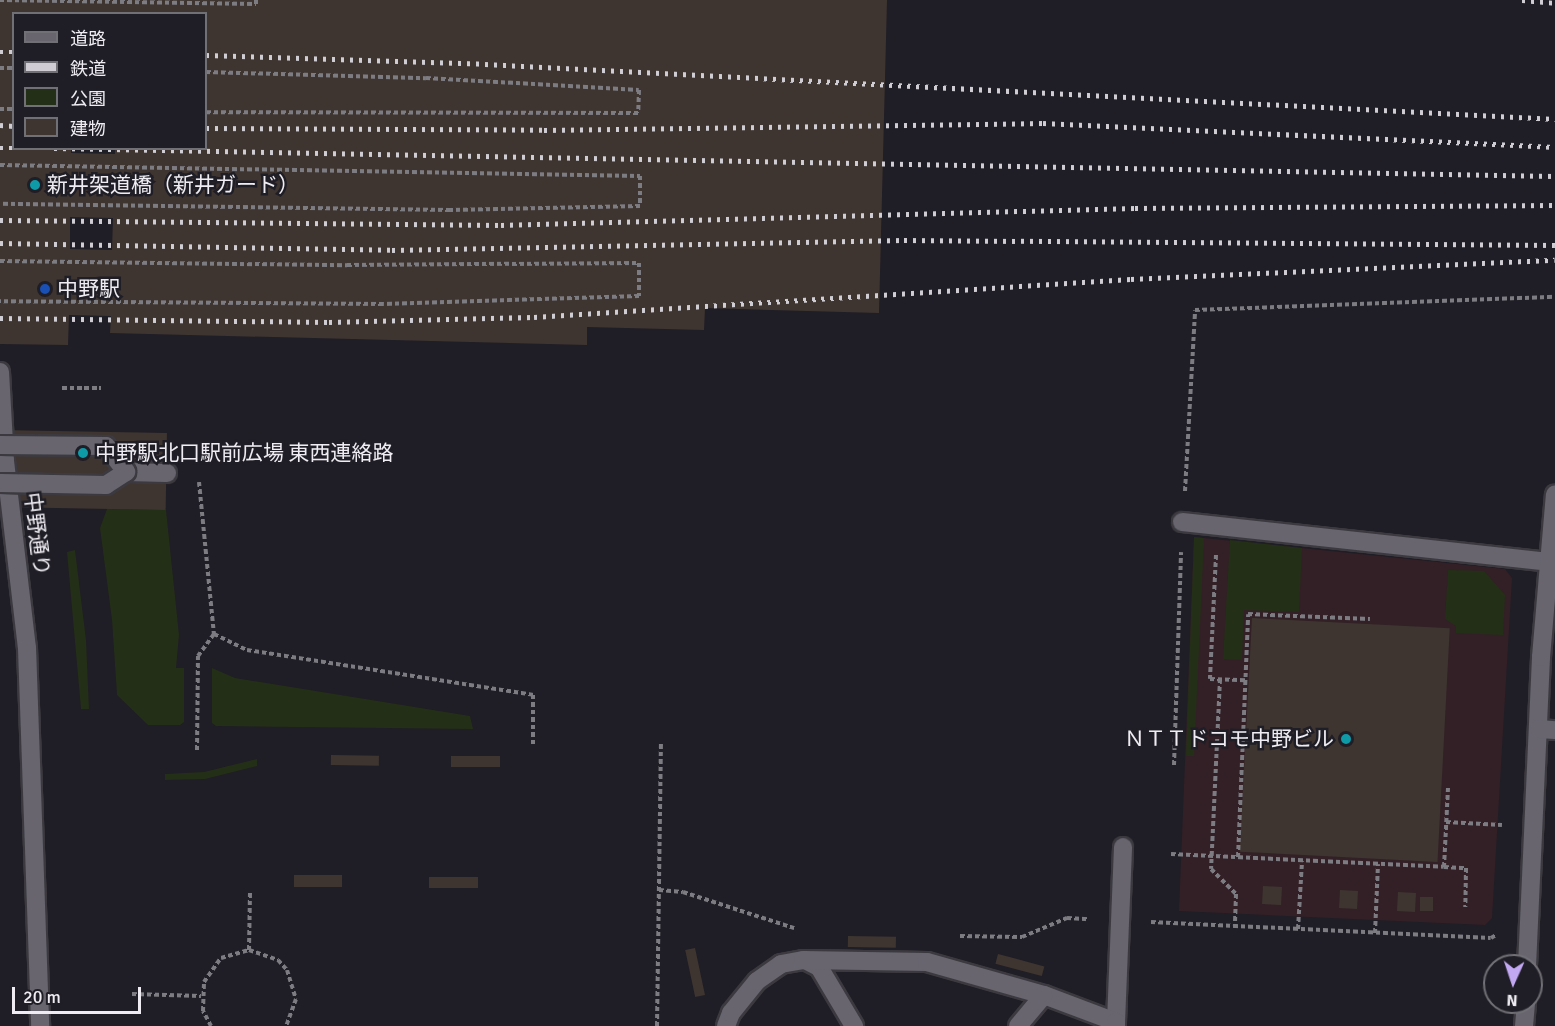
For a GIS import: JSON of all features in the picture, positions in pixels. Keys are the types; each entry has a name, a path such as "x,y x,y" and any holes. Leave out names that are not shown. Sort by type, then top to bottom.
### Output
{"street":[{"name":"中野通り","path":"0,372 7,536 27,648 40,1026"},
{"path":"0,445 106,446 126,472"},
{"path":"0,483 106,485 126,472 167,473"},
{"path":"1528,954 1547,730 1549,562 1555,495"},
{"path":"1182,522 1549,562"},
{"path":"726,1026 736,1005 757,981 782,964 803,960 927,962 1044,995 1116,1024 1123,847"},
{"path":"803,960 819,967 854,1026"},
{"path":"1018,1026 1044,995"}],"path":[{"path":"0,0 256,2"},
{"path":"207,72 450,79 639,90 638,113 207,112"},
{"path":"0,165 640,176 640,206 450,210 0,204"},
{"path":"0,261 346,265 639,263 639,296 373,304 0,301"},
{"path":"1174,765 1182,522 1195,310 1555,297"},
{"path":"62,388 101,388"},
{"path":"167,473 198,474 214,634 198,656 197,750"},
{"path":"1217,526 1210,679 1245,680"},
{"path":"1238,857 1248,614 1370,619"},
{"path":"214,634 247,650 533,694 533,747"},
{"path":"1220,679 1211,869 1236,894 1234,926"},
{"path":"657,1026 661,743"},
{"path":"1444,867 1448,787"},
{"path":"1446,822 1503,825"},
{"path":"1171,854 1466,868 1465,907"},
{"path":"1298,929 1302,861"},
{"path":"1375,933 1378,864"},
{"path":"659,890 683,892 800,929"},
{"path":"249,950 250,893"},
{"path":"952,936 1022,938 1067,918 1491,938 1496,934"},
{"path":"211,1026 203,1011 201,996 211,969 221,958 249,950 278,960 287,970 296,999 286,1026"},
{"path":"132,994 201,996"}],"shaded area":[{"path":"1194,537 1505,569 1512,578 1492,918 1485,925 1179,911"}],"green space":[{"path":"107,509 166,510 179,635 176,668 184,668 184,722 180,725 148,725 117,695 112,620 100,528"},
{"path":"1194,537 1204,538 1194,756 1186,756"},
{"path":"1230,540 1302,548 1299,612 1244,610 1242,660 1223,659"},
{"path":"75,550 86,640 89,709 81,709 67,552"},
{"path":"1448,570 1484,571 1505,595 1503,635 1456,633 1456,626 1445,619"},
{"path":"212,668 235,678 470,716 473,729 216,726 212,723"},
{"path":"257,759 257,766 205,779 165,780 165,774 204,772"}],"building":[{"path":"0,0 887,0 879,313 705,308 704,330 587,327 587,345 110,333 111,316 69,315 68,345 0,344","holes":["70,217 113,218 112,250 70,249"]},
{"name":"中野駅北口駅前広場 東西連絡路","path":"0,430 167,433 166,510 0,507"},
{"name":"ＮＴＴドコモ中野ビル","path":"1252,618 1450,628 1437,862 1240,852"},
{"path":"331,755 379,756 379,766 331,765"},
{"path":"451,756 500,756 500,767 451,767"},
{"path":"294,875 342,875 342,887 294,887"},
{"path":"429,877 478,877 478,888 429,888"},
{"path":"1263,886 1282,887 1281,905 1262,904"},
{"path":"1340,890 1358,891 1357,909 1339,908"},
{"path":"1398,892 1416,893 1415,912 1397,911"},
{"path":"1420,897 1433,897 1433,911 1420,911"},
{"path":"848,936 896,937 896,948 848,947"},
{"path":"695,948 705,995 695,997 685,950"},
{"path":"998,954 1044,966 1042,976 995,964"}],"railway":[{"path":"1522,0 1555,3"},
{"path":"0,52 12,52"},
{"path":"207,55 485,64 1555,119"},
{"path":"207,128 544,130 1043,123 1555,147"},
{"path":"0,125 12,126"},
{"path":"0,148 12,148"},
{"path":"161,150 1555,176"},
{"path":"0,220 501,225 1135,208 1555,205"},
{"path":"0,243 392,250 904,240 1555,245"},
{"path":"0,318 329,322 534,317 1131,279 1555,260"}],"place":[{"name":"新井架道橋（新井ガード）","path":"35,185"},
{"name":"中野駅","path":"45,289"},
{"name":"中野駅北口駅前広場 東西連絡路","path":"83,453"},
{"name":"ＮＴＴドコモ中野ビル","path":"1346,739"}]}
